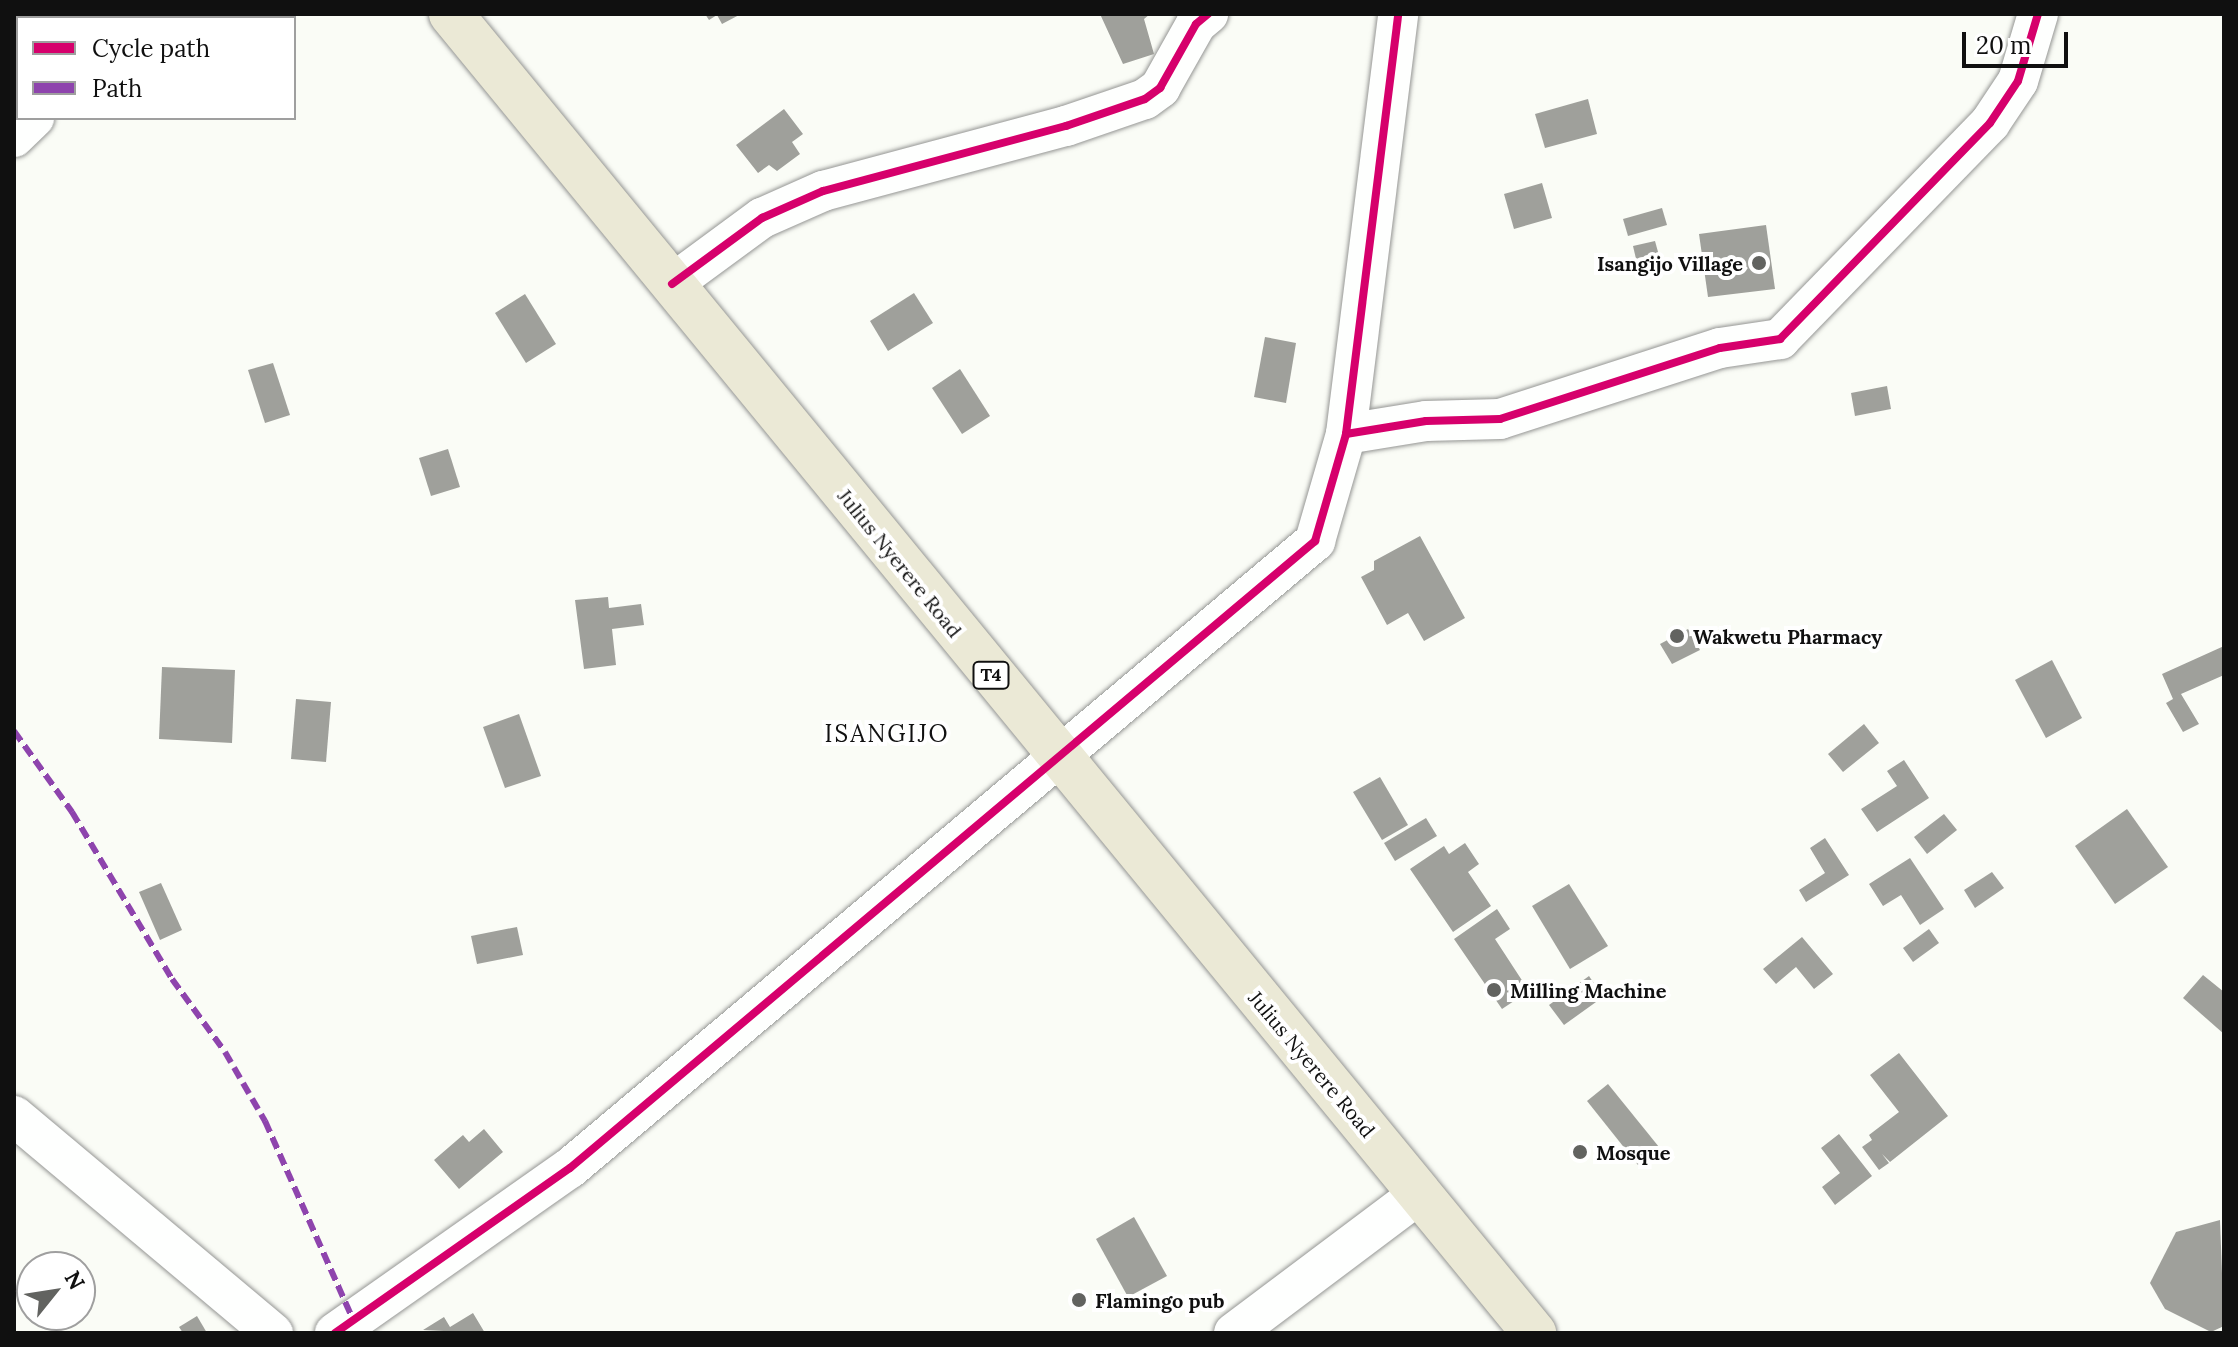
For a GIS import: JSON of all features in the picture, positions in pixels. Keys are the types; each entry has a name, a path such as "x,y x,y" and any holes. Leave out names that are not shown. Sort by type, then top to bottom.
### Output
{"highway":[{"name":"Julius Nyerere Road","path":"451,14 1534,1333"}],"street":[{"path":"672,284 762,218 823,191 1066,126 1145,99 1160,88 1196,24 1208,14"},
{"path":"335,1333 570,1168 1315,541 1346,434 1398,14"},
{"path":"1346,434 1426,421 1500,419 1720,348 1780,339 1990,123 2018,81 2038,14"},
{"path":"14,137 32,120"},
{"path":"14,1116 273,1333"},
{"path":"1234,1333 1419,1194"}],"building":[{"path":"705,14 741,14 722,24 717,15 709,20"},
{"path":"1100,14 1150,14 1144,19 1154,54 1123,64"},
{"path":"1588,99 1597,134 1545,148 1535,114"},
{"path":"784,109 803,134 792,142 800,154 777,171 769,165 758,173 736,145"},
{"path":"1542,183 1552,218 1514,229 1504,194"},
{"path":"1662,208 1667,225 1628,236 1623,219"},
{"path":"1766,225 1775,289 1708,297 1699,234"},
{"path":"1655,241 1663,270 1640,276 1633,246"},
{"path":"914,293 933,323 888,351 870,321"},
{"path":"525,294 556,344 526,363 495,313"},
{"path":"1265,337 1296,343 1286,403 1254,397"},
{"path":"273,363 290,415 265,423 248,370"},
{"path":"960,369 990,416 962,434 932,388"},
{"path":"1887,386 1891,409 1855,416 1851,393"},
{"path":"448,449 460,487 431,496 419,458"},
{"path":"1420,536 1465,618 1424,641 1408,613 1387,625 1361,577 1374,570 1374,561"},
{"path":"608,597 609,608 641,604 644,625 612,629 616,665 584,669 575,600"},
{"path":"1688,629 1700,650 1672,664 1660,644"},
{"path":"2224,646 2224,675 2181,694 2199,724 2183,732 2166,703 2173,699 2162,674"},
{"path":"2052,660 2082,718 2046,738 2015,680"},
{"path":"162,667 235,670 232,743 159,739"},
{"path":"296,699 331,702 326,762 291,759"},
{"path":"519,714 541,776 505,788 483,727"},
{"path":"1864,724 1879,743 1843,772 1828,754"},
{"path":"1904,760 1929,798 1877,832 1861,809 1897,786 1887,771"},
{"path":"1380,777 1408,825 1382,840 1353,792"},
{"path":"2127,809 2168,867 2115,904 2075,846"},
{"path":"1944,814 1957,830 1927,854 1914,837"},
{"path":"1426,818 1437,836 1395,861 1384,843"},
{"path":"1825,838 1849,875 1806,902 1799,890 1825,873 1810,848"},
{"path":"1465,843 1479,864 1468,872 1491,906 1453,932 1410,869 1444,846 1449,854"},
{"path":"1910,858 1944,909 1920,925 1901,895 1883,906 1869,884"},
{"path":"1992,872 2004,888 1975,908 1964,890"},
{"path":"161,883 182,930 160,940 139,892"},
{"path":"1569,884 1608,946 1570,969 1532,906"},
{"path":"1497,909 1510,929 1495,939 1529,991 1502,1009 1454,939"},
{"path":"517,927 523,955 477,964 471,936"},
{"path":"1929,929 1939,943 1913,962 1903,948"},
{"path":"1802,937 1833,974 1814,989 1796,967 1776,984 1763,969"},
{"path":"2203,975 2224,992 2224,1034 2183,998"},
{"path":"1589,976 1603,997 1564,1025 1549,1005"},
{"path":"1899,1053 1948,1116 1890,1162 1882,1154 1889,1163 1879,1170 1862,1147 1872,1140 1869,1135 1899,1112 1870,1075"},
{"path":"1608,1084 1659,1147 1638,1165 1587,1101"},
{"path":"484,1129 503,1152 459,1189 434,1160 463,1135 469,1142"},
{"path":"1839,1134 1872,1176 1835,1205 1822,1187 1840,1173 1821,1148"},
{"path":"1134,1217 1167,1276 1128,1297 1096,1239"},
{"path":"2220,1220 2224,1326 2211,1332 2165,1309 2150,1283 2176,1232"},
{"path":"473,1313 485,1333 423,1330 444,1317 450,1327"},
{"path":"197,1316 207,1333 183,1333 179,1327"}],"marked path":[{"path":"14,731 72,812 172,979 225,1052 265,1121 353,1320"}],"cycle path":[{"path":"672,284 762,218 823,191 1066,126 1145,99 1160,88 1196,24 1208,14"},
{"path":"335,1333 570,1168 1315,541 1346,434 1398,14"},
{"path":"1346,434 1426,421 1500,419 1720,348 1780,339 1990,123 2018,81 2038,14"}],"place":[{"name":"Isangijo Village","path":"1759,263"},
{"name":"Wakwetu Pharmacy","path":"1677,636"},
{"name":"Milling Machine","path":"1494,990"},
{"name":"Mosque","path":"1580,1152"},
{"name":"Flamingo pub","path":"1079,1300"}],"district":[{"name":"ISANGIJO","path":"887,734"}]}
